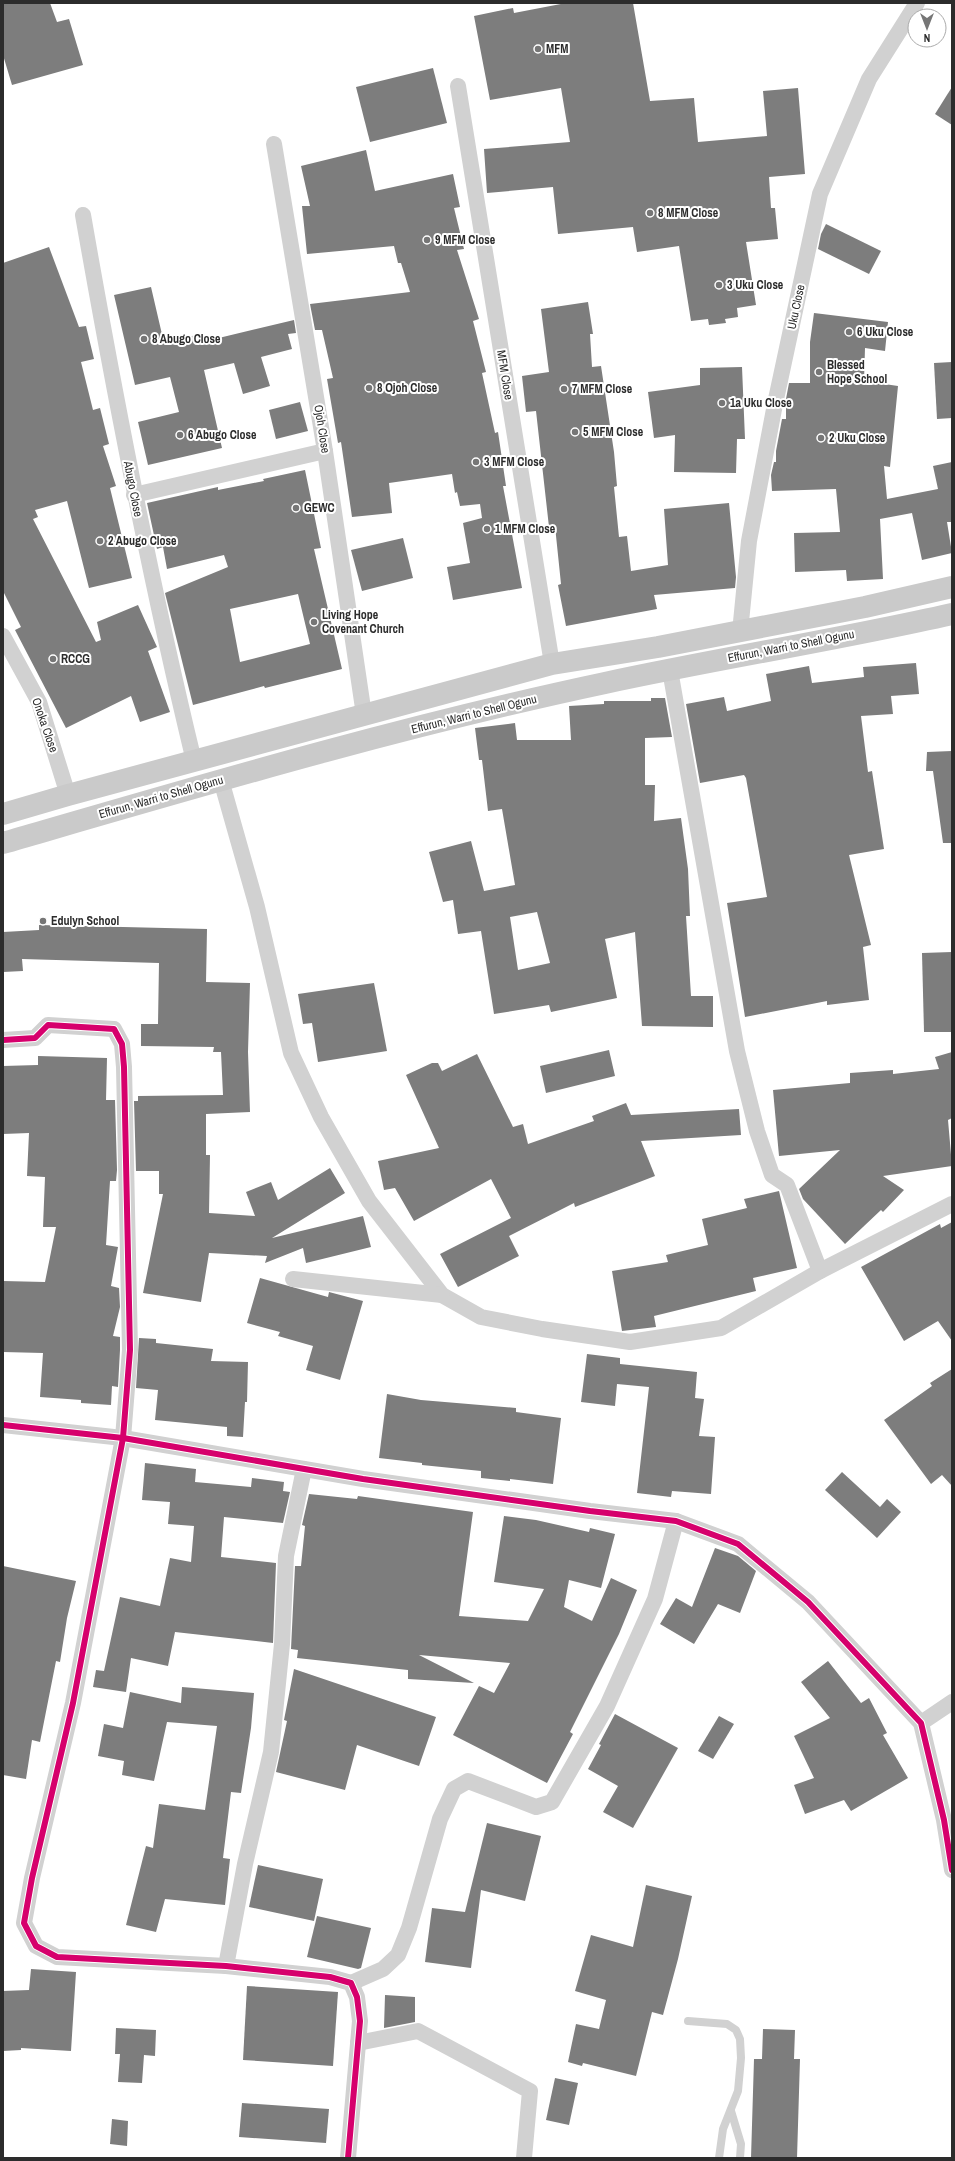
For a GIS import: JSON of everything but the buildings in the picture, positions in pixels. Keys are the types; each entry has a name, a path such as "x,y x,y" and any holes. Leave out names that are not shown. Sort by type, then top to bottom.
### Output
{"main road":[{"name":"Effurun, Warri to Shell Ogunu","path":"3,814 364,714 552,664 740,632 865,607 952,587"},
{"name":"Effurun, Warri to Shell Ogunu","path":"3,843 221,780 488,710 670,670 952,614"}],"street":[{"name":"Uku Close","path":"740,632 749,541 775,404 820,194 868,79 917,3"},
{"name":"MFM Close","path":"458,86 552,664"},
{"name":"Ojoh Close","path":"274,144 326,451 364,714"},
{"name":"Abugo Close","path":"83,215 134,495 166,645 194,761"},
{"path":"134,495 326,451"},
{"name":"Onoka Close","path":"3,636 39,702 68,795"},
{"path":"670,670 737,1050 758,1131 772,1175 787,1185 820,1271"},
{"path":"221,780 257,907 291,1053 321,1117 369,1201 442,1295 481,1317 542,1329 630,1342 721,1328 820,1271 952,1204"},
{"path":"3,1040 34,1038 48,1025 114,1029 122,1044 130,1296 130,1350 123,1438 73,1703 32,1878 24,1923 36,1946 57,1956 226,1966 330,1977 351,1983 383,1969 398,1955 409,1928 440,1820 454,1789 468,1781 536,1807 552,1802 607,1706 655,1599 676,1521"},
{"path":"293,1279 442,1295"},
{"path":"3,1425 123,1438 304,1469 559,1507 676,1521 738,1544 808,1602 921,1723 944,1820 952,1870"},
{"path":"226,1966 245,1864 271,1752 282,1644 286,1556 304,1469"},
{"path":"921,1723 952,1702"},
{"path":"348,2158 360,2021 357,1997 351,1983"},
{"path":"358,2043 418,2031 530,2091 524,2158"}],"lane":[{"path":"688,2022 727,2024 736,2030 740,2039 741,2058 738,2091 723,2129 719,2158"},
{"path":"731,2111 741,2144 740,2158"}],"cycle path":[{"path":"3,1040 35,1038 48,1025 114,1029 122,1044 124,1067 130,1350 123,1438 73,1703 32,1878 24,1923 36,1946 57,1957 226,1966 330,1977 351,1983 357,1997 360,2021 348,2158"},
{"path":"3,1425 123,1438 363,1479 590,1511 676,1521 738,1544 808,1602 921,1723 944,1820 952,1870"}],"place":[{"name":"MFM","path":"538,49"},
{"name":"8 MFM Close","path":"650,213"},
{"name":"9 MFM Close","path":"427,240"},
{"name":"3 Uku Close","path":"719,285"},
{"name":"6 Uku Close","path":"849,332"},
{"name":"8 Abugo Close","path":"144,339"},
{"name":"Blessed Hope School","path":"819,372"},
{"name":"8 Ojoh Close","path":"369,388"},
{"name":"7 MFM Close","path":"564,389"},
{"name":"1a Uku Close","path":"722,403"},
{"name":"5 MFM Close","path":"575,432"},
{"name":"6 Abugo Close","path":"180,435"},
{"name":"2 Uku Close","path":"821,438"},
{"name":"3 MFM Close","path":"476,462"},
{"name":"GEWC","path":"296,508"},
{"name":"1 MFM Close","path":"487,529"},
{"name":"2 Abugo Close","path":"100,541"},
{"name":"Living Hope Covenant Church","path":"314,622"},
{"name":"RCCG","path":"53,659"},
{"name":"Edulyn School","path":"43,921"}]}
